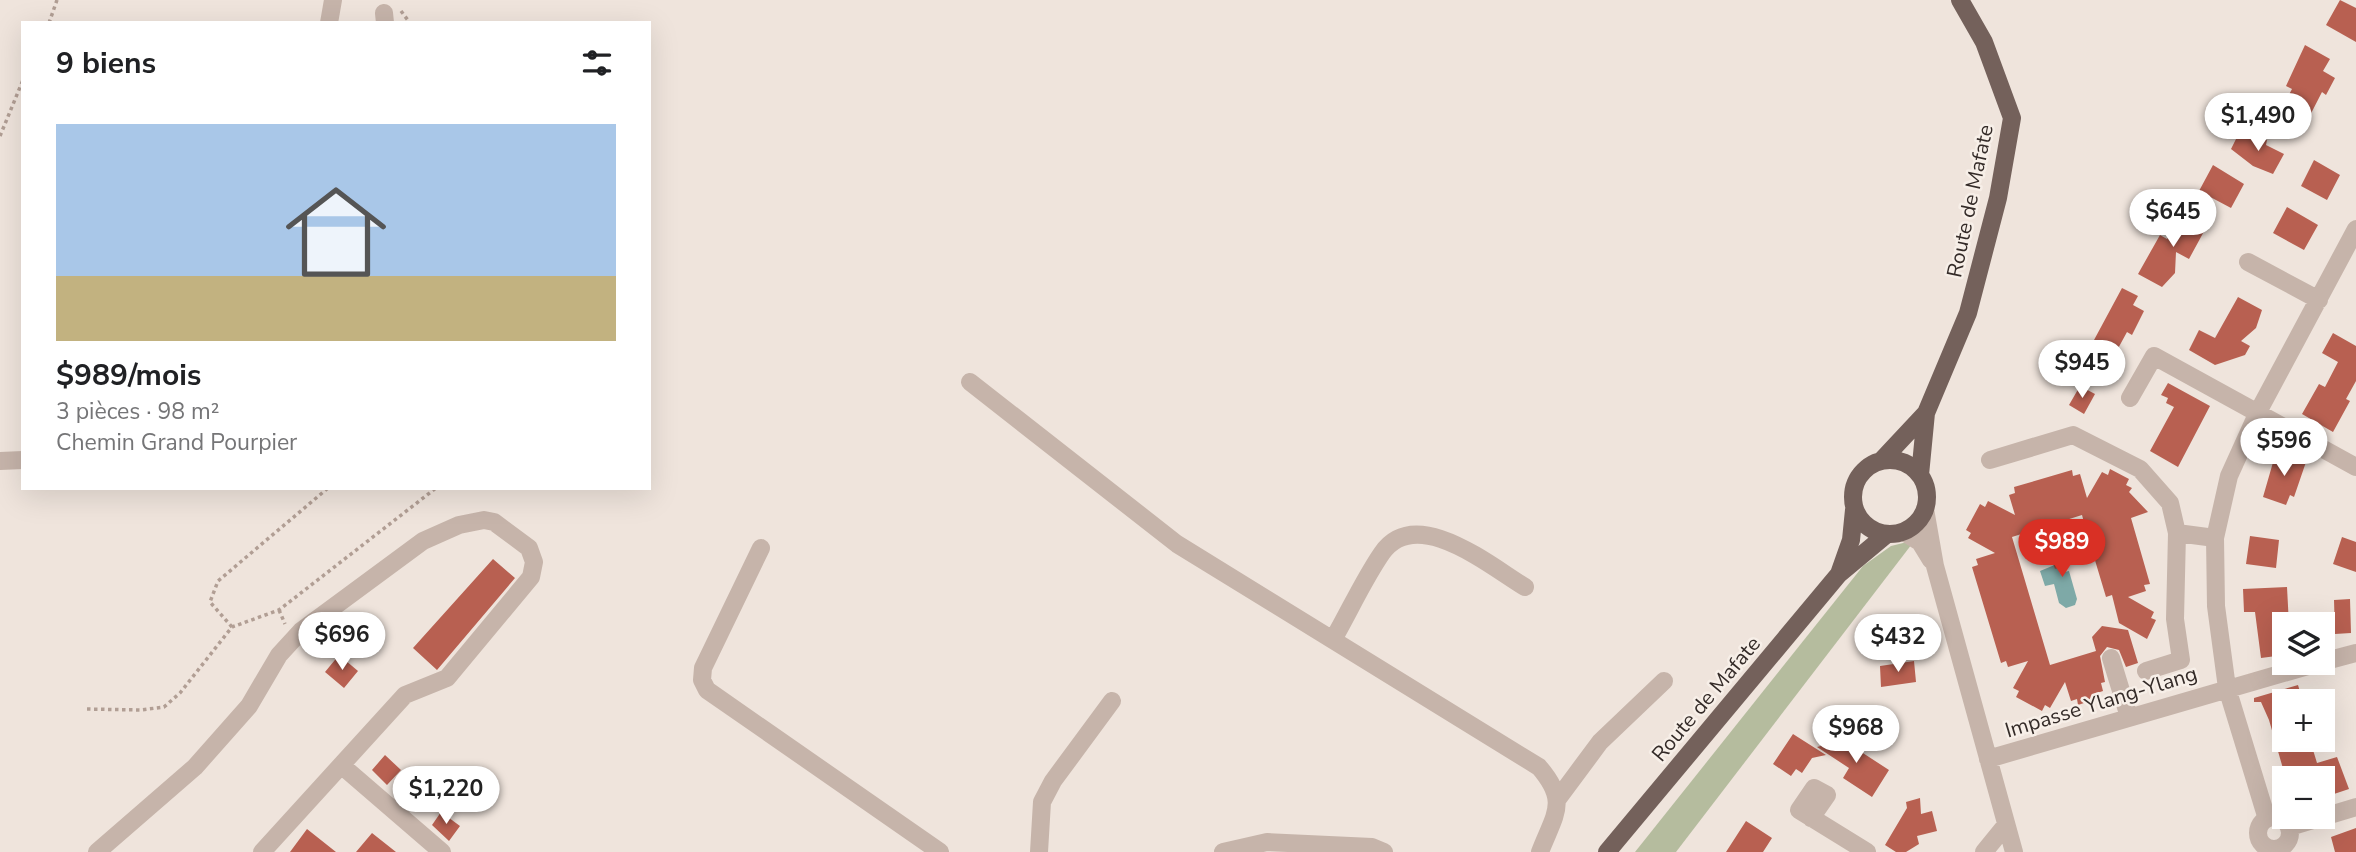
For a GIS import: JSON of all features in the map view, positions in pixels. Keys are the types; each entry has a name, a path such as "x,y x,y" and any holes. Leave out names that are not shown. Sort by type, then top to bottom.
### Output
{"main road":[{"name":"Route de Mafate","path":"1920,475 1926,413 1968,313 1998,198 2012,118 1984,42 1960,0"},
{"name":"Route de Mafate","path":"1882,460 1926,413"},
{"path":"1882,460 1903,462 1920,475 1927,491 1925,509 1917,523 1895,533 1867,527 1854,510 1853,488 1863,470 1882,460"},
{"name":"Route de Mafate","path":"1839,574 1851,540 1854,510"},
{"name":"Route de Mafate","path":"1607,852 1839,574 1895,533"}],"street":[{"path":"329,21 333,0"},
{"name":"Impasse Ylang-Ylang","path":"2290,829 2290,838 2283,847 2268,848 2258,837 2259,826 2267,818 2227,688 2216,606 2215,538 2229,476 2258,412 2356,229"},
{"path":"2248,262 2319,300"},
{"path":"2130,398 2154,356 2356,467"},
{"path":"970,382 1177,544 1334,638 1538,767 1554,785 1557,800"},
{"path":"1990,460 2073,435 2140,469 2170,503 2177,533 2175,620 2181,660 2146,671"},
{"path":"0,461 21,460"},
{"path":"1925,509 1935,566 2014,852"},
{"path":"97,852 195,767 249,706 279,655 301,631 423,541 459,525 484,520 505,528 529,548 534,562 531,577 447,678 405,695 262,852"},
{"path":"1334,638 1383,551 1405,536 1423,533 1442,537 1525,587"},
{"path":"1895,533 1920,542 1935,566"},
{"path":"2177,533 2215,538"},
{"path":"761,548 703,668 702,680 707,690 940,852"},
{"name":"Impasse Ylang-Ylang","path":"2335,659 2356,653"},
{"path":"2111,658 2129,717"},
{"name":"Impasse Ylang-Ylang","path":"1988,759 2275,675"},
{"path":"1540,852 1557,800 1600,742 1664,681"},
{"path":"1039,852 1042,802 1053,781 1112,701"},
{"path":"341,765 442,852"},
{"name":"Impasse Ylang-Ylang","path":"2335,813 2356,807"},
{"path":"1811,818 1867,852"},
{"path":"2267,818 2272,818"},
{"path":"1984,852 2006,825"},
{"path":"1223,852 1252,849 1267,842 1372,847 1384,852"}],"path":[{"path":"50,21 57,0"},
{"path":"0,136 21,85"},
{"path":"232,627 210,602 218,581 326,490"},
{"path":"87,709 141,710 164,707 180,693 232,627 279,610 433,490"}],"green space":[{"path":"1915,540 1676,852 1635,852 1863,566 1891,546"}],"water":[{"path":"2057,564 2060,573 2069,571 2077,599 2075,605 2066,608 2059,603 2054,584 2045,586 2040,571"}],"building":[{"path":"2340,0 2356,8 2356,42 2326,25"},
{"path":"2305,45 2330,59 2323,71 2335,78 2326,95 2322,92 2302,131 2277,118 2292,89 2286,86"},
{"path":"2238,135 2267,140 2266,145 2284,154 2273,174 2253,166 2231,149"},
{"path":"2314,160 2340,175 2327,200 2301,186"},
{"path":"2213,165 2244,184 2231,208 2199,191"},
{"path":"2287,207 2318,225 2304,250 2273,233"},
{"path":"2183,211 2208,224 2189,259 2176,252 2175,273 2162,287 2138,274 2160,235 2167,239"},
{"path":"2122,288 2138,296 2133,305 2144,311 2132,335 2127,332 2115,354 2110,352 2105,363 2087,353"},
{"path":"2238,297 2262,310 2256,328 2241,341 2250,346 2245,355 2215,365 2189,350 2199,330 2215,338"},
{"path":"2333,333 2356,346 2356,381 2346,399 2350,401 2333,432 2302,414 2319,384 2325,387 2338,362 2322,353"},
{"path":"2168,383 2210,406 2178,467 2150,451 2174,407 2166,403 2168,398 2161,395"},
{"path":"2080,386 2095,394 2084,414 2069,405"},
{"path":"2276,452 2306,462 2294,497 2290,495 2286,505 2263,497"},
{"path":"2110,469 2129,479 2126,485 2132,488 2129,492 2148,512 2131,518 2150,584 2144,585 2146,591 2128,597 2154,612 2151,618 2156,620 2147,639 2119,623 2112,595 2106,597 2094,557 2055,569 2049,553 2089,541 2082,515 2012,537 2050,665 2096,651 2092,637 2102,626 2128,630 2138,663 2126,667 2119,650 2107,647 2100,656 2105,682 2101,683 2103,691 2097,693 2099,698 2078,705 2077,699 2071,701 2065,682 2050,708 2045,705 2042,711 2016,697 2019,691 2013,688 2028,661 2008,667 2006,661 2001,663 1972,567 1978,565 1976,559 1995,553 1968,538 1971,533 1966,530 1980,504 1985,507 1988,501 2015,515 2009,495 2015,493 2014,487 2072,470 2073,476 2080,474 2087,498 2102,472 2108,475"},
{"path":"2250,536 2279,540 2276,568 2246,564"},
{"path":"2342,537 2356,542 2356,572 2333,564"},
{"path":"493,559 515,578 437,670 413,648"},
{"path":"2287,587 2288,612 2272,612 2272,657 2261,658 2255,612 2244,612 2243,589"},
{"path":"2350,599 2351,633 2335,634 2334,600"},
{"path":"339,655 358,671 344,688 325,672"},
{"path":"1914,661 1916,682 1881,687 1880,666"},
{"path":"2272,693 2272,730 2261,702 2254,702 2254,698"},
{"path":"1829,731 1889,770 1872,797 1843,778 1849,768 1817,747 1831,743"},
{"path":"1793,734 1826,755 1812,758 1802,773 1796,769 1791,776 1773,764"},
{"path":"2278,752 2314,752 2317,763 2337,757 2349,789 2335,794 2335,766 2282,766"},
{"path":"385,755 401,770 387,785 372,770"},
{"path":"1920,798 1921,814 1932,811 1937,831 1917,836 1919,844 1906,852 1896,852 1885,845 1907,808 1906,802"},
{"path":"441,812 460,826 449,841 432,825"},
{"path":"1746,821 1772,838 1763,852 1726,852"},
{"path":"2356,828 2356,852 2335,852 2331,837"},
{"path":"307,829 336,852 290,852"},
{"path":"372,833 396,852 356,852"}]}
